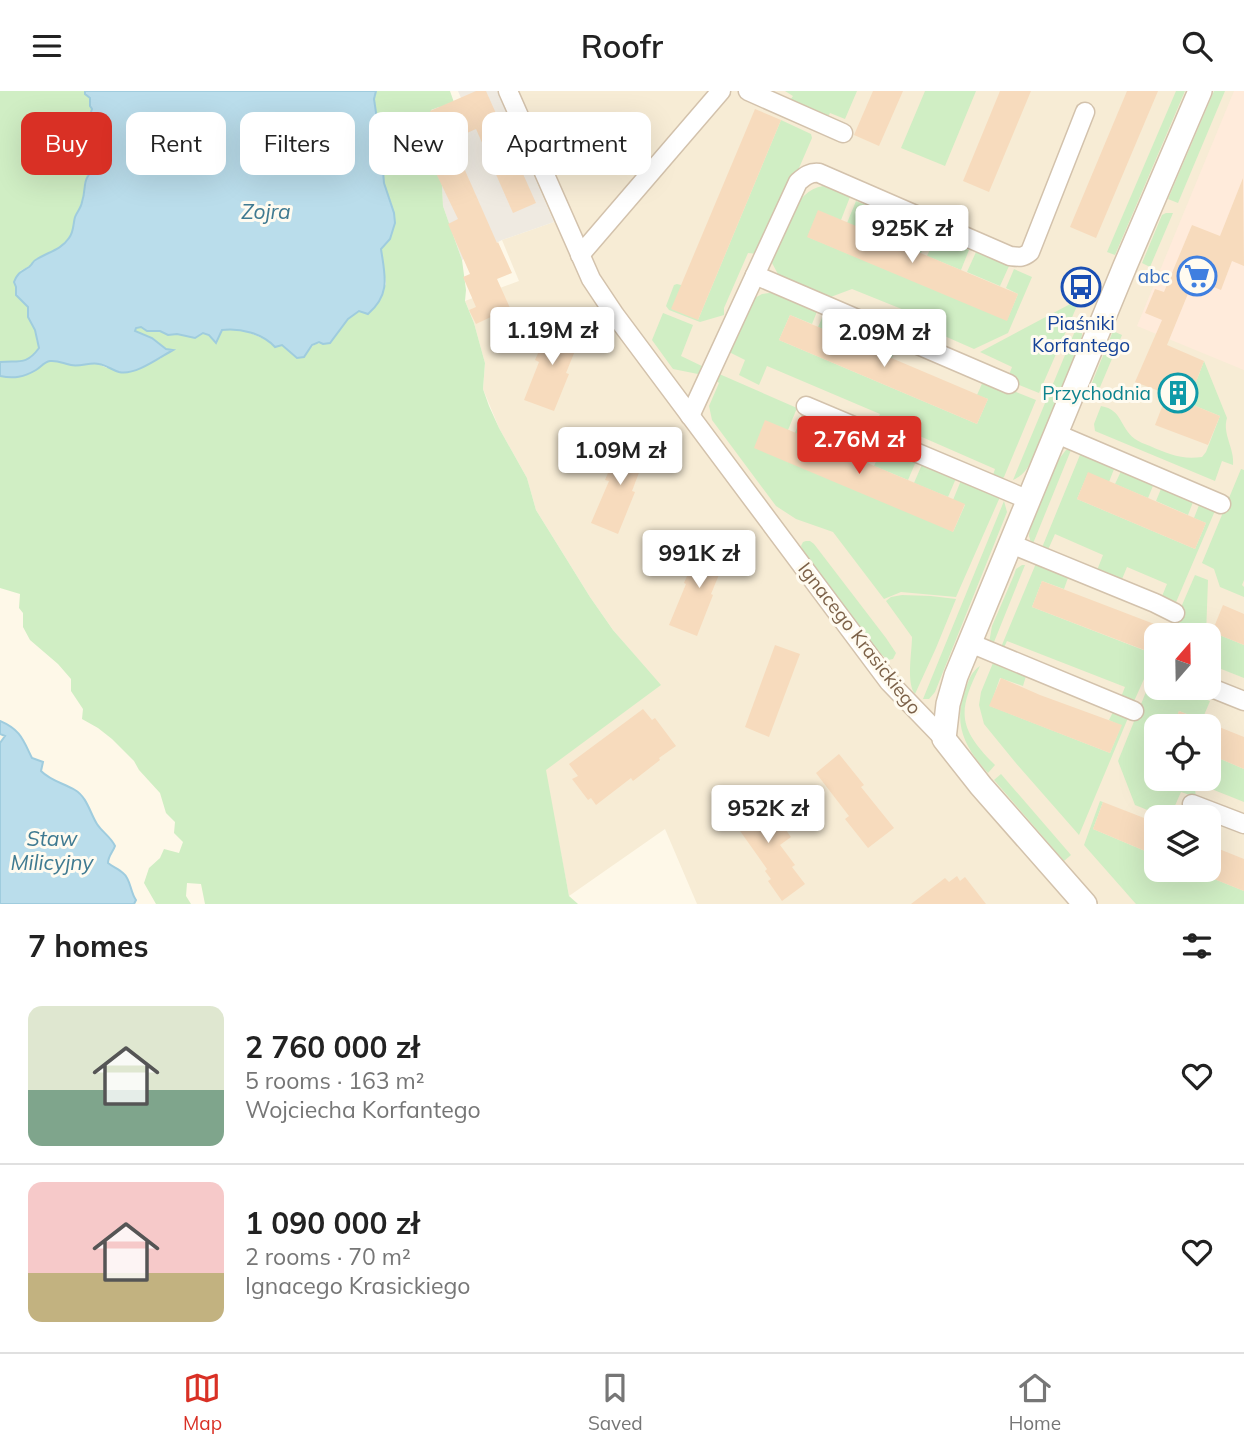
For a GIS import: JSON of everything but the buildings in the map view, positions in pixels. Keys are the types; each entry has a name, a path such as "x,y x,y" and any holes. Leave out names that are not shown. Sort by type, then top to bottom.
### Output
{"street":[{"name":"Ignacego Krasickiego","path":"509,91 591,279 615,315 889,682 944,739 1085,904"},
{"path":"580,255 721,91"},
{"path":"748,91 843,133"},
{"path":"944,739 948,704 956,676 1200,91"},
{"path":"690,416 798,182 805,176 813,172 820,173 1010,256 1024,256 1030,251 1085,112"},
{"path":"755,275 1009,384"},
{"path":"806,406 1029,499"},
{"path":"1057,434 1221,504"},
{"path":"1011,544 1175,613"},
{"path":"970,643 1134,711"},
{"path":"1222,692 1244,701"},
{"path":"1192,804 1244,824"}],"shaded area":[{"path":"458,91 497,91 506,112 482,112 482,175 534,175 554,222 502,240 462,260 443,206 442,185 437,175 468,175 468,112 446,112 461,98"},
{"path":"497,91 1244,91 1244,904 697,904 665,829 569,896 545,770 660,685 613,630 536,510 527,478 499,428 483,389 485,363 465,301 519,281 502,240 554,222 534,175 651,175 651,112 506,112"},
{"path":"1234,91 1244,91 1244,370 1137,326"},
{"path":"439,107 442,112 430,112 430,111"}],"green space":[{"path":"0,91 85,91 90,97 90,112 21,112 21,175 87,175 84,185 86,192 81,208 75,215 69,239 54,252 20,271 23,302 28,307 28,317 35,329 39,344 37,351 34,356 24,361 0,362"},
{"path":"376,91 450,91 457,111 439,107 432,112 376,112"},
{"path":"785,91 857,91 845,119 830,113 826,121 788,103 793,96"},
{"path":"925,91 976,91 945,166 901,148"},
{"path":"1176,91 1185,91 1115,255 1107,252"},
{"path":"1214,91 1225,91 1178,203 1168,199"},
{"path":"781,120 811,134 812,138 780,212 758,254 748,253 724,308 724,315 700,322 669,310 666,306 674,285 681,285 698,320"},
{"path":"383,175 438,175 442,185 443,206 462,260 465,301 485,363 483,389 489,406 527,478 536,510 613,630 661,685 546,770 569,896 578,904 205,904 201,884 187,883 186,896 191,904 156,904 144,883 149,868 160,858 164,849 179,853 183,842 174,833 175,822 166,813 160,793 134,761 112,739 82,719 83,709 71,691 71,679 30,640 23,627 23,613 19,608 20,594 0,588 0,376 37,369 52,361 73,366 96,363 107,368 160,359 172,350 134,331 141,327 147,331 195,338 203,333 209,335 226,330 239,330 284,346 304,357 314,345 330,343 348,319 360,310 368,314 386,284 381,249 390,239 394,213"},
{"path":"823,186 850,197 841,220 808,237 1007,320 1018,294 1006,288 1014,269 1032,277 1008,333 974,349 917,324 919,316 852,289 828,298 779,276 772,263 772,256 785,225 804,195"},
{"path":"856,201 890,215 881,237 847,223"},
{"path":"1173,213 1150,267 1142,263 1162,215"},
{"path":"897,218 930,232 921,253 888,239"},
{"path":"936,236 969,250 961,270 927,256"},
{"path":"976,252 1009,266 1000,286 967,272"},
{"path":"776,292 818,309 812,324 790,315 779,340 977,424 988,399 977,395 984,379 1036,400 1004,477 1000,481 992,478 995,469 883,420 878,431 874,428 880,414 767,366 759,385 739,375 745,360 729,352 751,300 762,294"},
{"path":"1074,302 1077,306 1039,393 1007,380 1012,367 980,352"},
{"path":"663,313 693,325 681,356 706,368 703,375 673,369 652,340"},
{"path":"824,314 858,327 853,342 818,327"},
{"path":"1081,322 1080,344 1034,455 1026,470 1013,480 1075,331"},
{"path":"864,330 898,343 892,358 858,344"},
{"path":"1113,331 1122,335 1095,399 1087,395"},
{"path":"1204,361 1227,418 1226,430 1233,459 1233,465 1222,461 1215,481 1095,431 1094,424 1101,406 1113,411 1138,441 1175,456 1202,457 1220,416 1188,403"},
{"path":"717,373 797,408 788,430 953,532 965,505 953,500 962,478 1000,497 956,597 901,592 884,599 833,532 796,519 776,506 712,420 709,406 719,383 714,379"},
{"path":"803,412 837,426 828,447 795,433"},
{"path":"843,428 877,443 868,464 834,449"},
{"path":"883,446 917,459 908,480 874,466"},
{"path":"1066,450 1071,450 1032,546 1030,528 1059,459"},
{"path":"1082,450 1116,464 1109,482 1088,473 1077,499 1195,549 1206,523 1194,518 1201,500 1217,506 1174,607 1160,601 1167,584 1127,567 1120,584 1096,573 1103,555 1055,534 1047,552 1041,550"},
{"path":"923,462 957,476 948,497 914,483"},
{"path":"1123,467 1155,481 1148,498 1115,484"},
{"path":"1241,469 1244,470 1244,597 1220,587 1214,569 1202,563"},
{"path":"1163,484 1195,497 1188,515 1156,501"},
{"path":"1004,501 1007,512 935,692 929,699 923,699"},
{"path":"806,541 814,544 886,638 896,653 893,659 888,660 877,651 806,556 801,546"},
{"path":"1037,561 1069,575 1064,589 1042,581 1032,607 1144,650 1144,679 1131,708 1119,702 1125,687 1007,641 1001,654 999,652"},
{"path":"1025,565 992,647 989,643 992,626 1016,569"},
{"path":"1195,575 1208,580 1206,623 1174,623"},
{"path":"902,595 956,599 915,694 910,675 912,637 886,601"},
{"path":"1222,636 1244,645 1244,678 1222,669"},
{"path":"995,658 1026,676 1023,686 1000,678 990,706 1110,753 1121,726 1109,720 1113,712 1128,718 1079,835 984,724 979,705 981,692"},
{"path":"980,666 967,696 965,719 974,740 995,765 988,773 967,744 960,714 965,690 972,674"},
{"path":"1144,697 1144,700 1210,701 1205,714 1179,711 1178,714 1144,714 1144,791 1195,791 1196,797 1181,792 1175,805 1144,805 1144,809 1135,805 1118,761"},
{"path":"1221,759 1244,769 1244,802 1216,791 1221,791"},
{"path":"1001,774 1071,855 1064,861 994,780"},
{"path":"1100,801 1103,802 1093,829 1144,851 1144,882 1221,882 1244,891 1244,904 1136,904 1084,845"}],"water":[{"name":"Zojra","path":"85,91 376,91 376,112 369,112 369,175 383,175 395,223 390,239 381,249 385,284 375,307 368,314 359,311 348,319 330,343 319,342 312,345 304,357 297,358 282,345 275,347 264,338 243,331 222,330 216,343 203,333 195,338 147,331 141,327 135,331 152,338 166,349 173,350 132,371 119,372 99,364 74,365 53,361 46,362 23,376 0,376 0,362 26,360 39,348 35,330 28,317 28,307 16,295 15,279 34,261 58,248 69,238 90,175 112,175 112,112 91,112 90,98"},
{"name":"Staw Milicyjny","path":"0,721 17,732 32,758 43,762 41,771 83,797 97,824 115,846 108,863 128,879 136,900 134,904 0,904 0,743 5,736 0,734"}],"place":[{"name":"abc","path":"1197,276"},
{"name":"Piaśniki Korfantego","path":"1081,287"},
{"name":"Przychodnia","path":"1178,393"}]}
